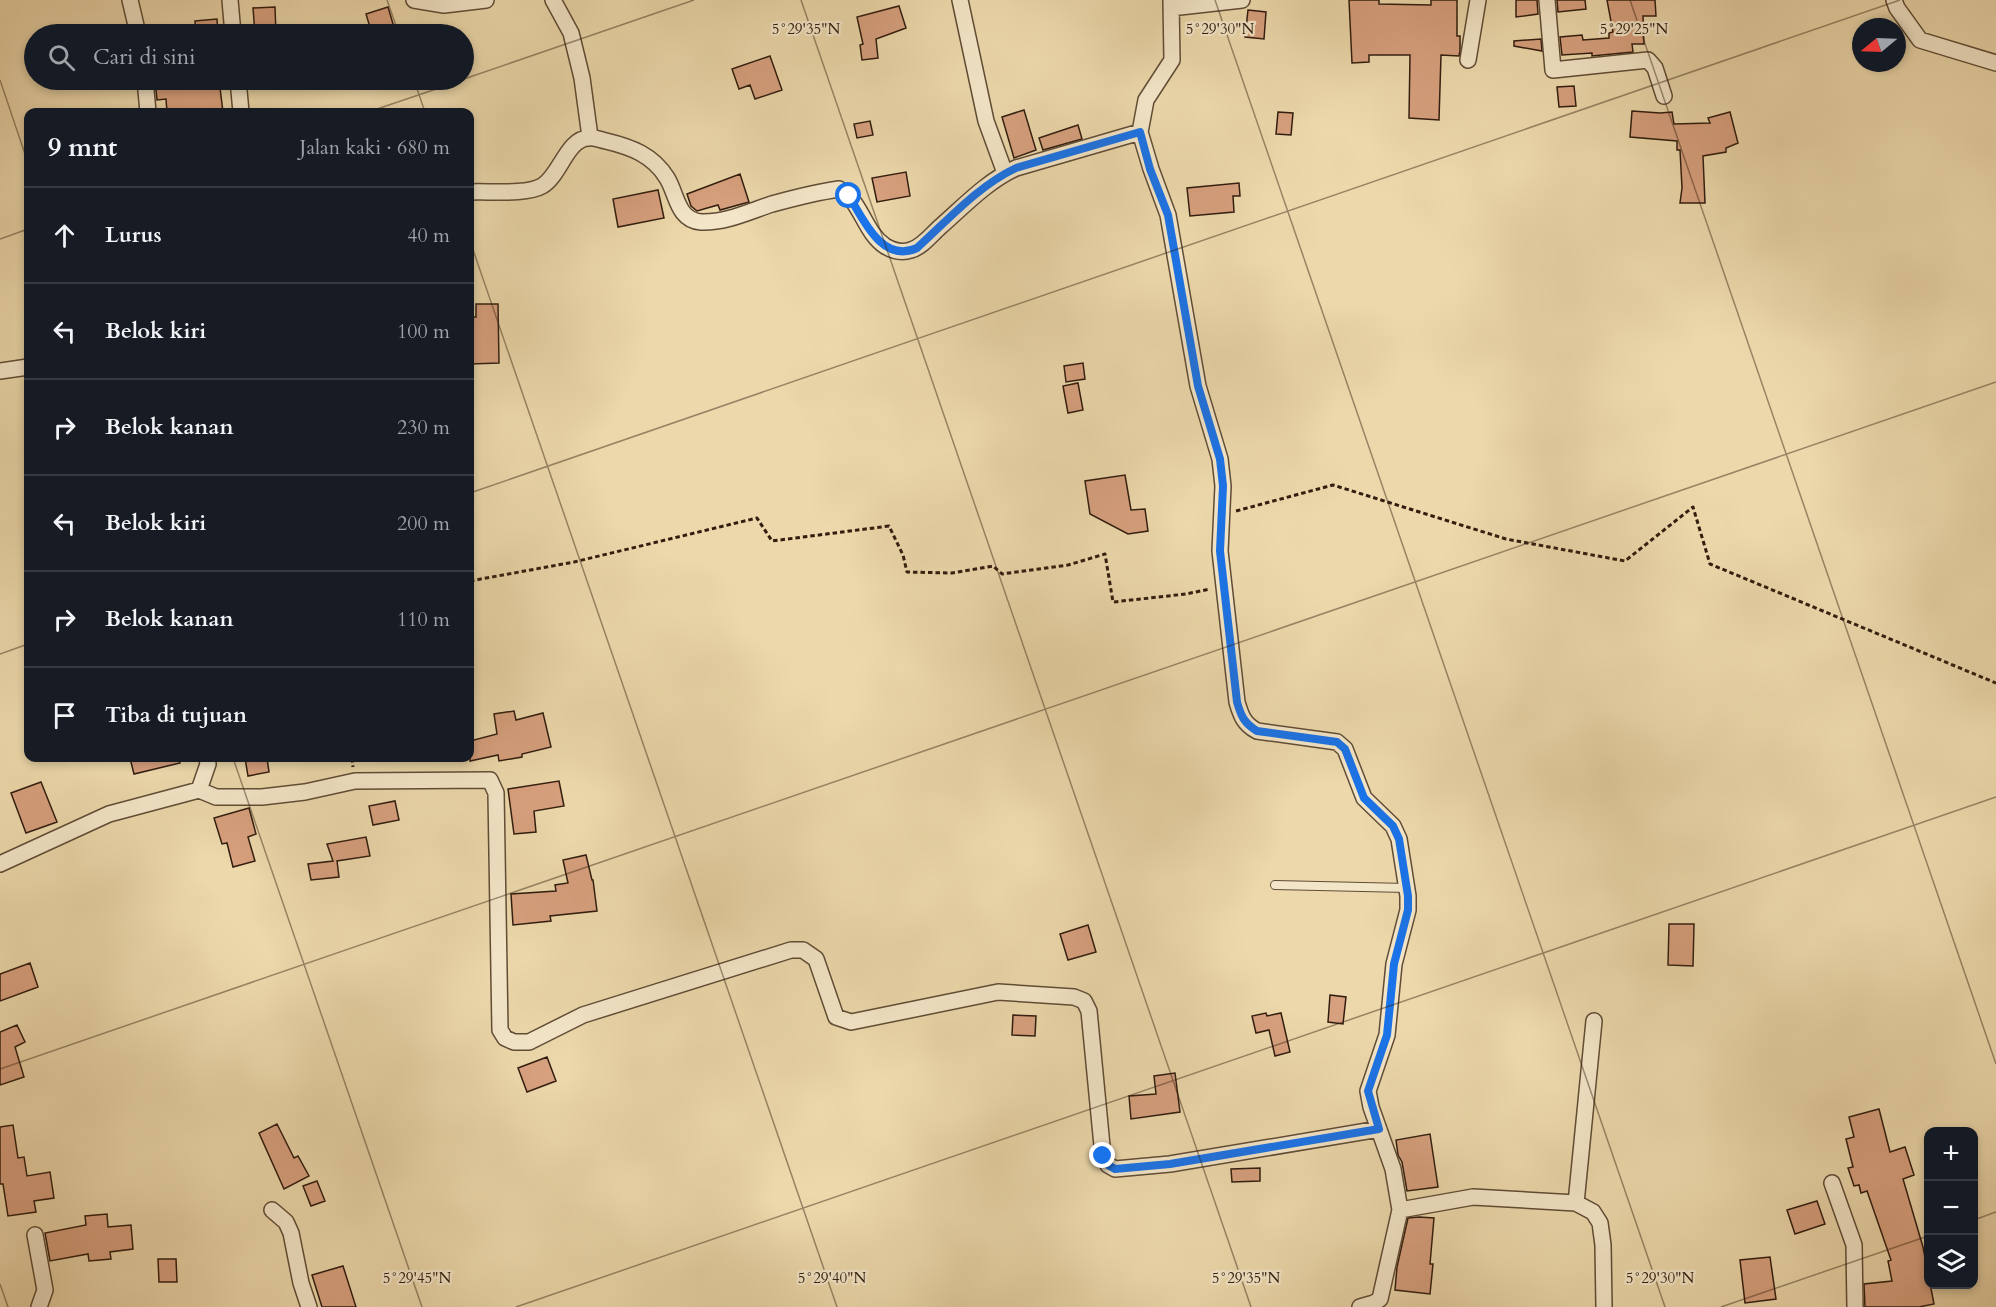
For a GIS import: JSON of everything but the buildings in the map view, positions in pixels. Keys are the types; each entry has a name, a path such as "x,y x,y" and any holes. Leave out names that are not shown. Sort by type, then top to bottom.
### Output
{"street":[{"path":"130,0 136,24"},
{"path":"230,0 232,24"},
{"path":"414,0 444,5 486,0"},
{"path":"553,0 571,33 582,78 590,137"},
{"path":"960,0 986,121 1005,173"},
{"path":"1242,0 1171,4 1172,60 1146,99 1140,132 1150,169 1168,215 1198,386 1220,459 1223,486 1224,587 1237,702 1242,718 1248,726 1257,731 1337,742 1345,749 1364,798 1393,826 1399,839 1408,910 1394,964 1387,1035 1368,1091 1393,1168 1400,1210 1380,1299 1360,1307"},
{"path":"1468,60 1478,0"},
{"path":"1547,0 1553,70 1648,60 1655,68 1664,96"},
{"path":"1894,0 1897,8 1920,40 1996,63"},
{"path":"146,90 148,108"},
{"path":"239,90 241,108"},
{"path":"474,192 530,190 542,186 552,177 575,144 590,137 631,147 645,154 668,178 675,200 686,217 700,222 732,218 774,204 839,189 849,196 871,232 883,245 899,252 917,248 990,183 1005,173 1140,132"},
{"path":"0,371 24,368"},
{"path":"199,790 208,762"},
{"path":"0,864 109,814 199,790 216,797 262,797 305,792 355,781 490,780 496,793 500,1030 505,1038 514,1042 529,1042 583,1014 791,950 803,950 816,959 836,1017 851,1022 998,992 1074,997 1084,1001 1089,1011 1103,1156 1108,1165 1115,1169 1170,1164 1379,1129"},
{"path":"1576,1203 1594,1021"},
{"path":"1832,1183 1854,1245 1855,1307"},
{"path":"1400,1210 1473,1197 1576,1203 1593,1212 1600,1223 1603,1245 1604,1307"},
{"path":"272,1210 286,1222 291,1233 309,1307"},
{"path":"35,1235 45,1290 39,1307"}],"lane":[{"path":"1275,885 1407,888"}],"path":[{"path":"1223,523 1333,484 1506,539 1625,561 1693,507 1710,564 1996,683"},
{"path":"474,580 574,562 757,518 772,541 889,526 903,555 907,572 952,573 993,566 1002,574 1068,565 1105,554 1113,602 1186,594 1224,587"}],"route":[{"path":"849,196 871,232 883,245 899,252 911,250 917,248 990,183 1005,173 1140,132 1150,169 1168,215 1198,386 1220,459 1223,486 1220,551 1237,702 1242,718 1248,726 1257,731 1337,742 1347,753 1364,798 1383,814 1393,826 1399,839 1408,910 1394,964 1387,1035 1368,1091 1379,1129 1170,1164 1115,1169 1108,1165 1103,1156"}]}
